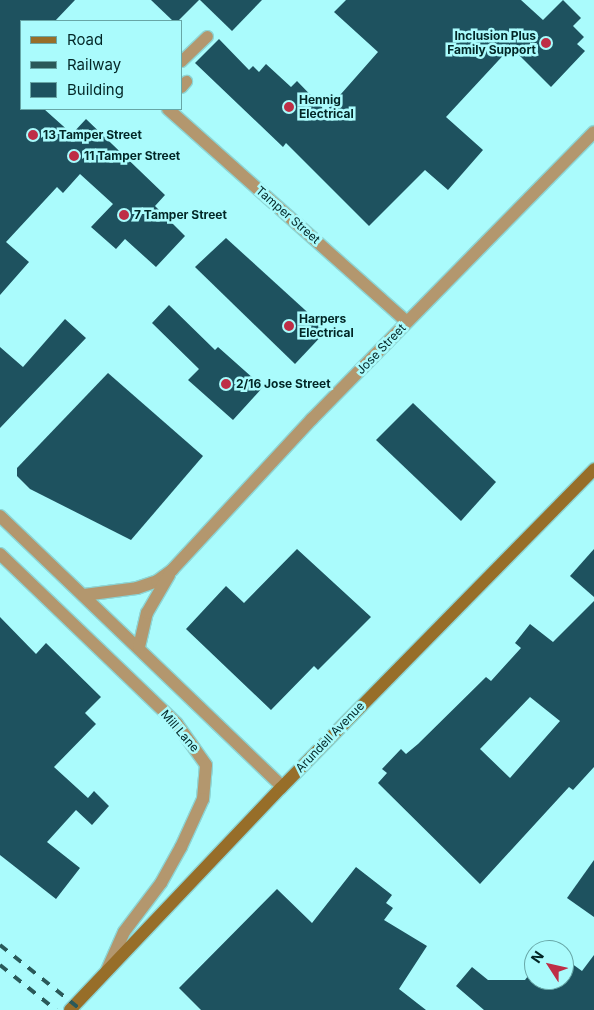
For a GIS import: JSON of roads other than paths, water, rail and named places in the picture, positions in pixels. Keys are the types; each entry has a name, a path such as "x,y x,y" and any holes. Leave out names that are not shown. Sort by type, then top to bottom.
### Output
{"main road":[{"name":"Arundell Avenue","path":"70,1010 104,977 282,786 594,469"}],"street":[{"name":"Tamper Street","path":"169,110 407,322"},
{"name":"Jose Street","path":"84,595 137,588 157,581 172,570 407,322 594,132"},
{"path":"0,516 139,647 282,786"},
{"name":"Mill Lane","path":"0,554 177,724 197,749 206,765 203,799 181,847 161,882 124,932 104,977"},
{"name":"Jose Street","path":"139,647 150,607 172,570"}],"lane":[{"path":"182,60 207,36"}],"railway":[{"path":"0,945 81,1010"},
{"path":"0,965 56,1010"}],"place":[{"name":"Inclusion Plus Family Support","path":"546,43"},
{"name":"Hennig Electrical","path":"289,107"},
{"name":"13 Tamper Street","path":"33,135"},
{"name":"11 Tamper Street","path":"74,156"},
{"name":"7 Tamper Street","path":"124,215"},
{"name":"Harpers Electrical","path":"289,326"},
{"name":"2/16 Jose Street","path":"226,384"}]}
